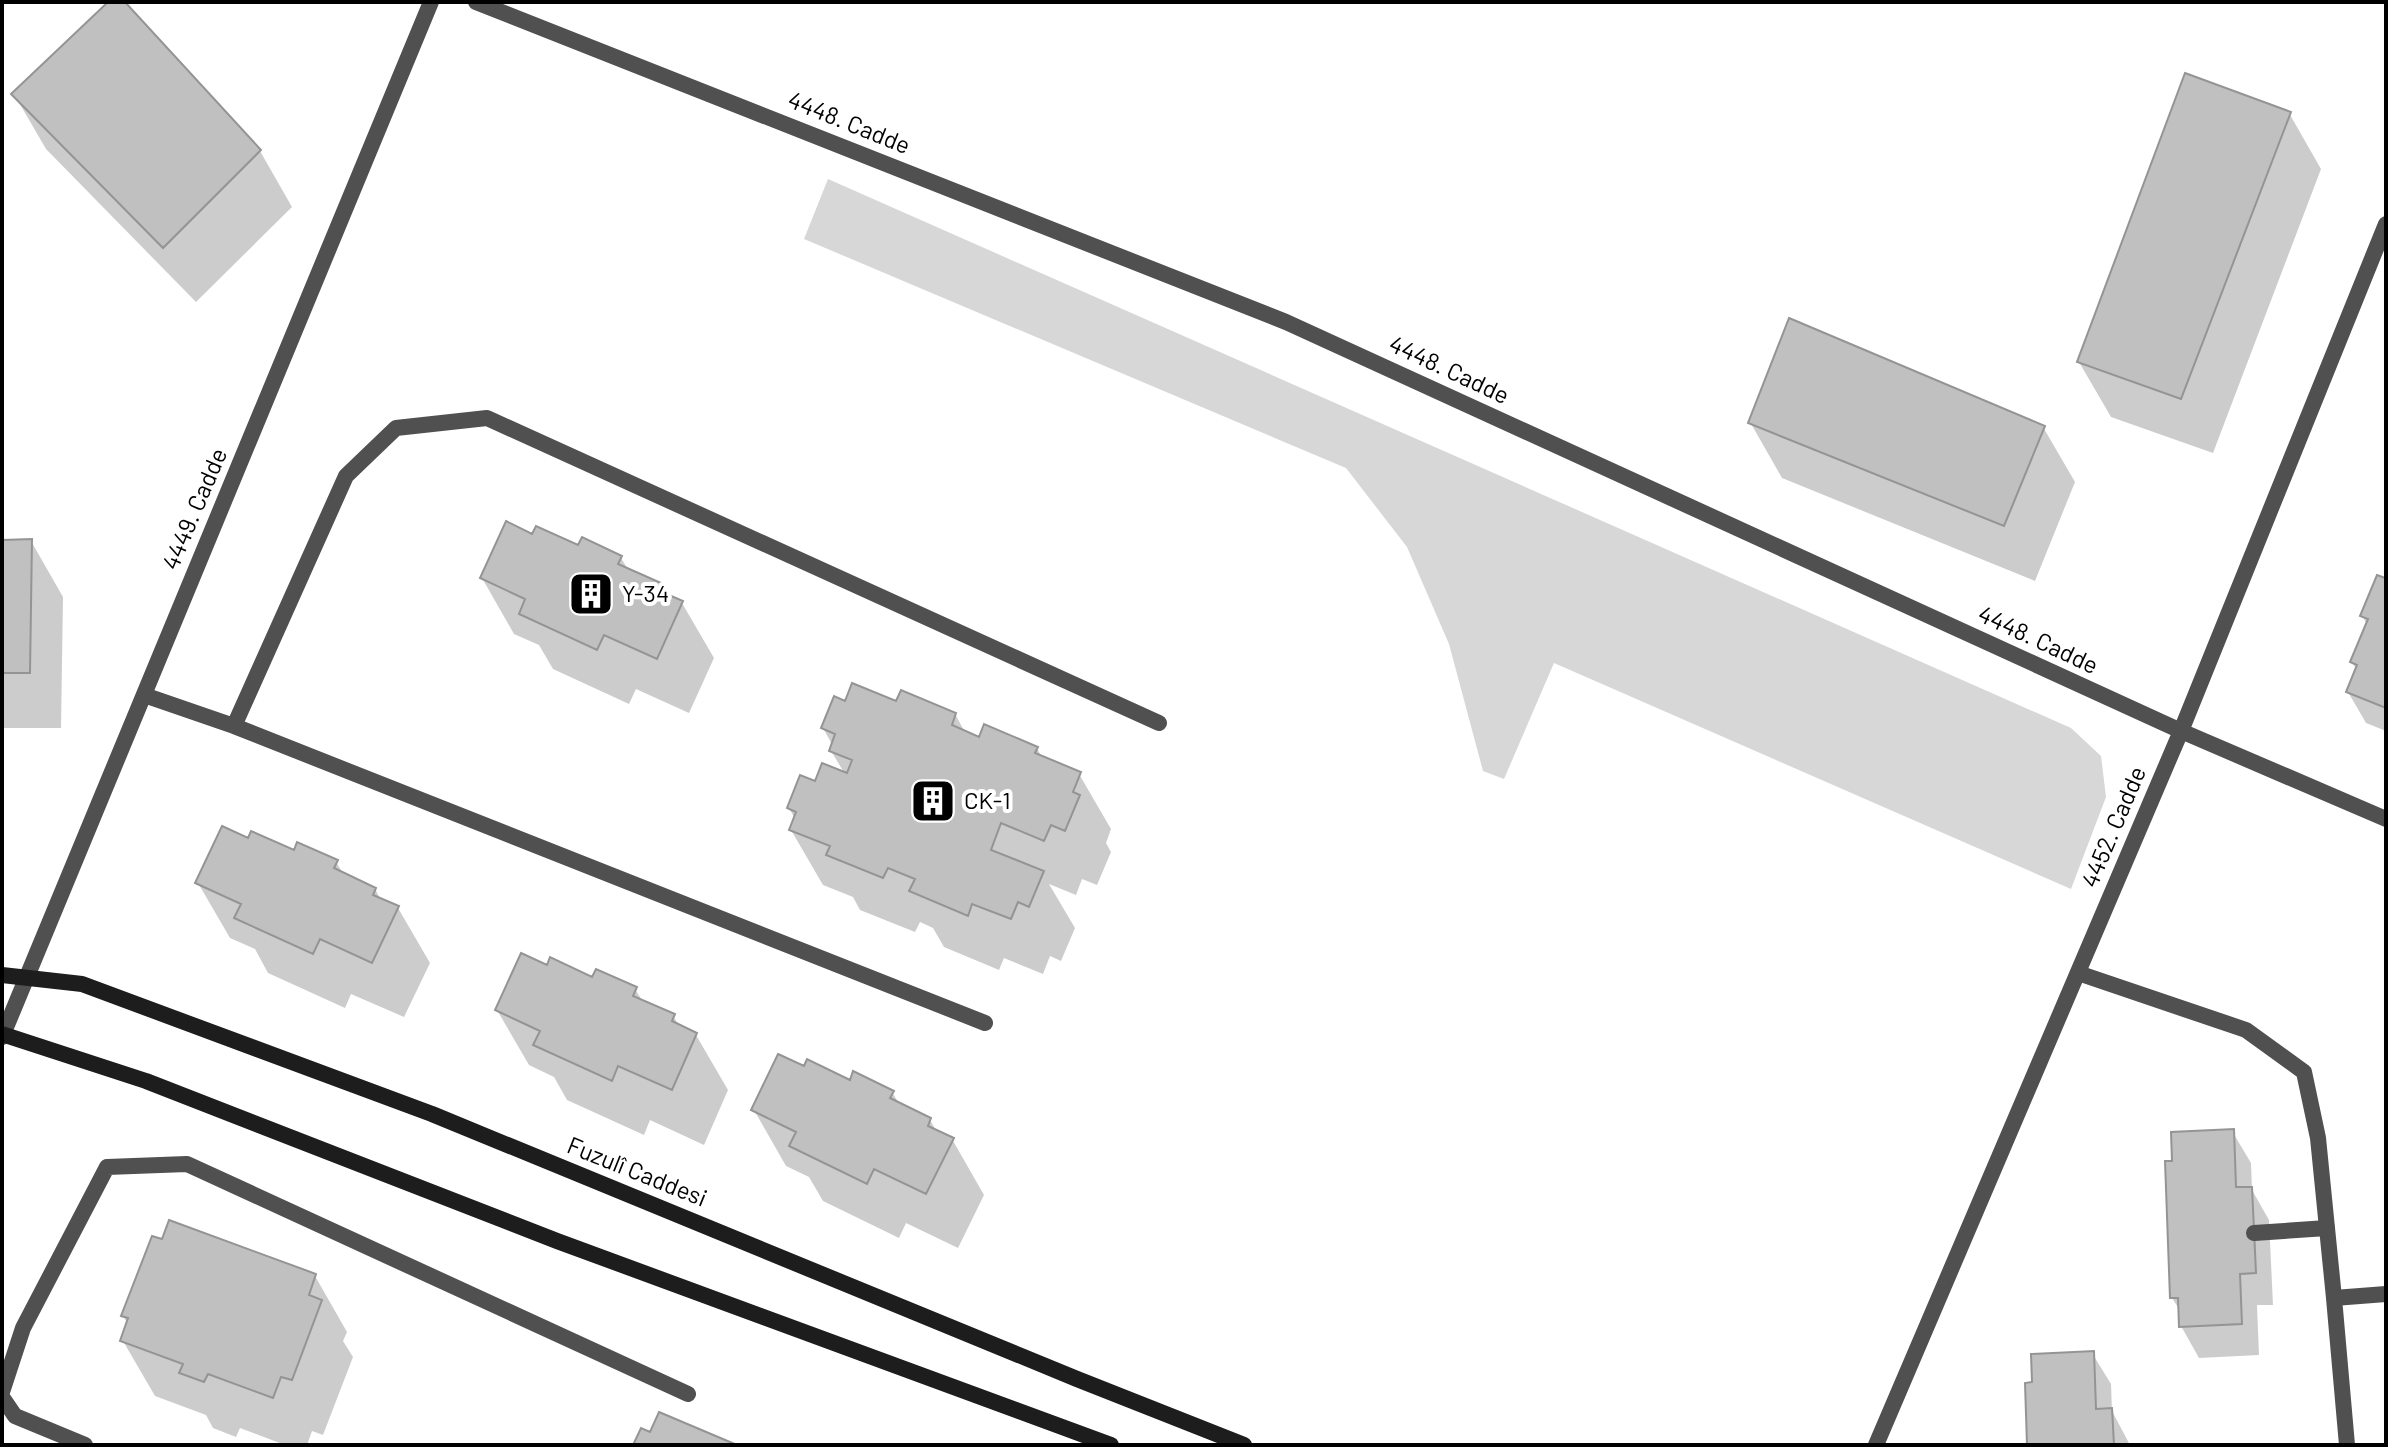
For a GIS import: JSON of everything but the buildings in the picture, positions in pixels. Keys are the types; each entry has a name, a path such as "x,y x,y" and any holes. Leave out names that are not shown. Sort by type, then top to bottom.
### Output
{"street":[{"name":"4449. Cadde","path":"2,1035 431,2"},
{"name":"4448. Cadde","path":"476,2 1286,322 2181,731 2386,819"},
{"name":"4452. Cadde","path":"1876,1445 2181,731 2386,224"},
{"path":"234,726 346,476 396,428 487,418 1159,723"},
{"path":"144,695 234,726 985,1023"},
{"path":"2078,973 2246,1030 2304,1072 2318,1138 2347,1445"},
{"name":"Fuzulî Caddesi","path":"2,975 82,984 432,1114 1244,1445"},
{"path":"2,1035 146,1081 557,1241 1111,1445"},
{"path":"85,1445 15,1416 2,1394 23,1328 107,1167 187,1164 688,1394"},
{"path":"2254,1233 2327,1228"},
{"path":"2334,1298 2386,1294"}],"shaded area":[{"path":"828,179 2071,728 2101,756 2106,797 2071,889 1554,663 1504,779 1483,771 1449,644 1407,547 1346,468 804,239"}],"place":[{"name":"Y-34","path":"591,594"},
{"name":"CK-1","path":"933,801"}]}
